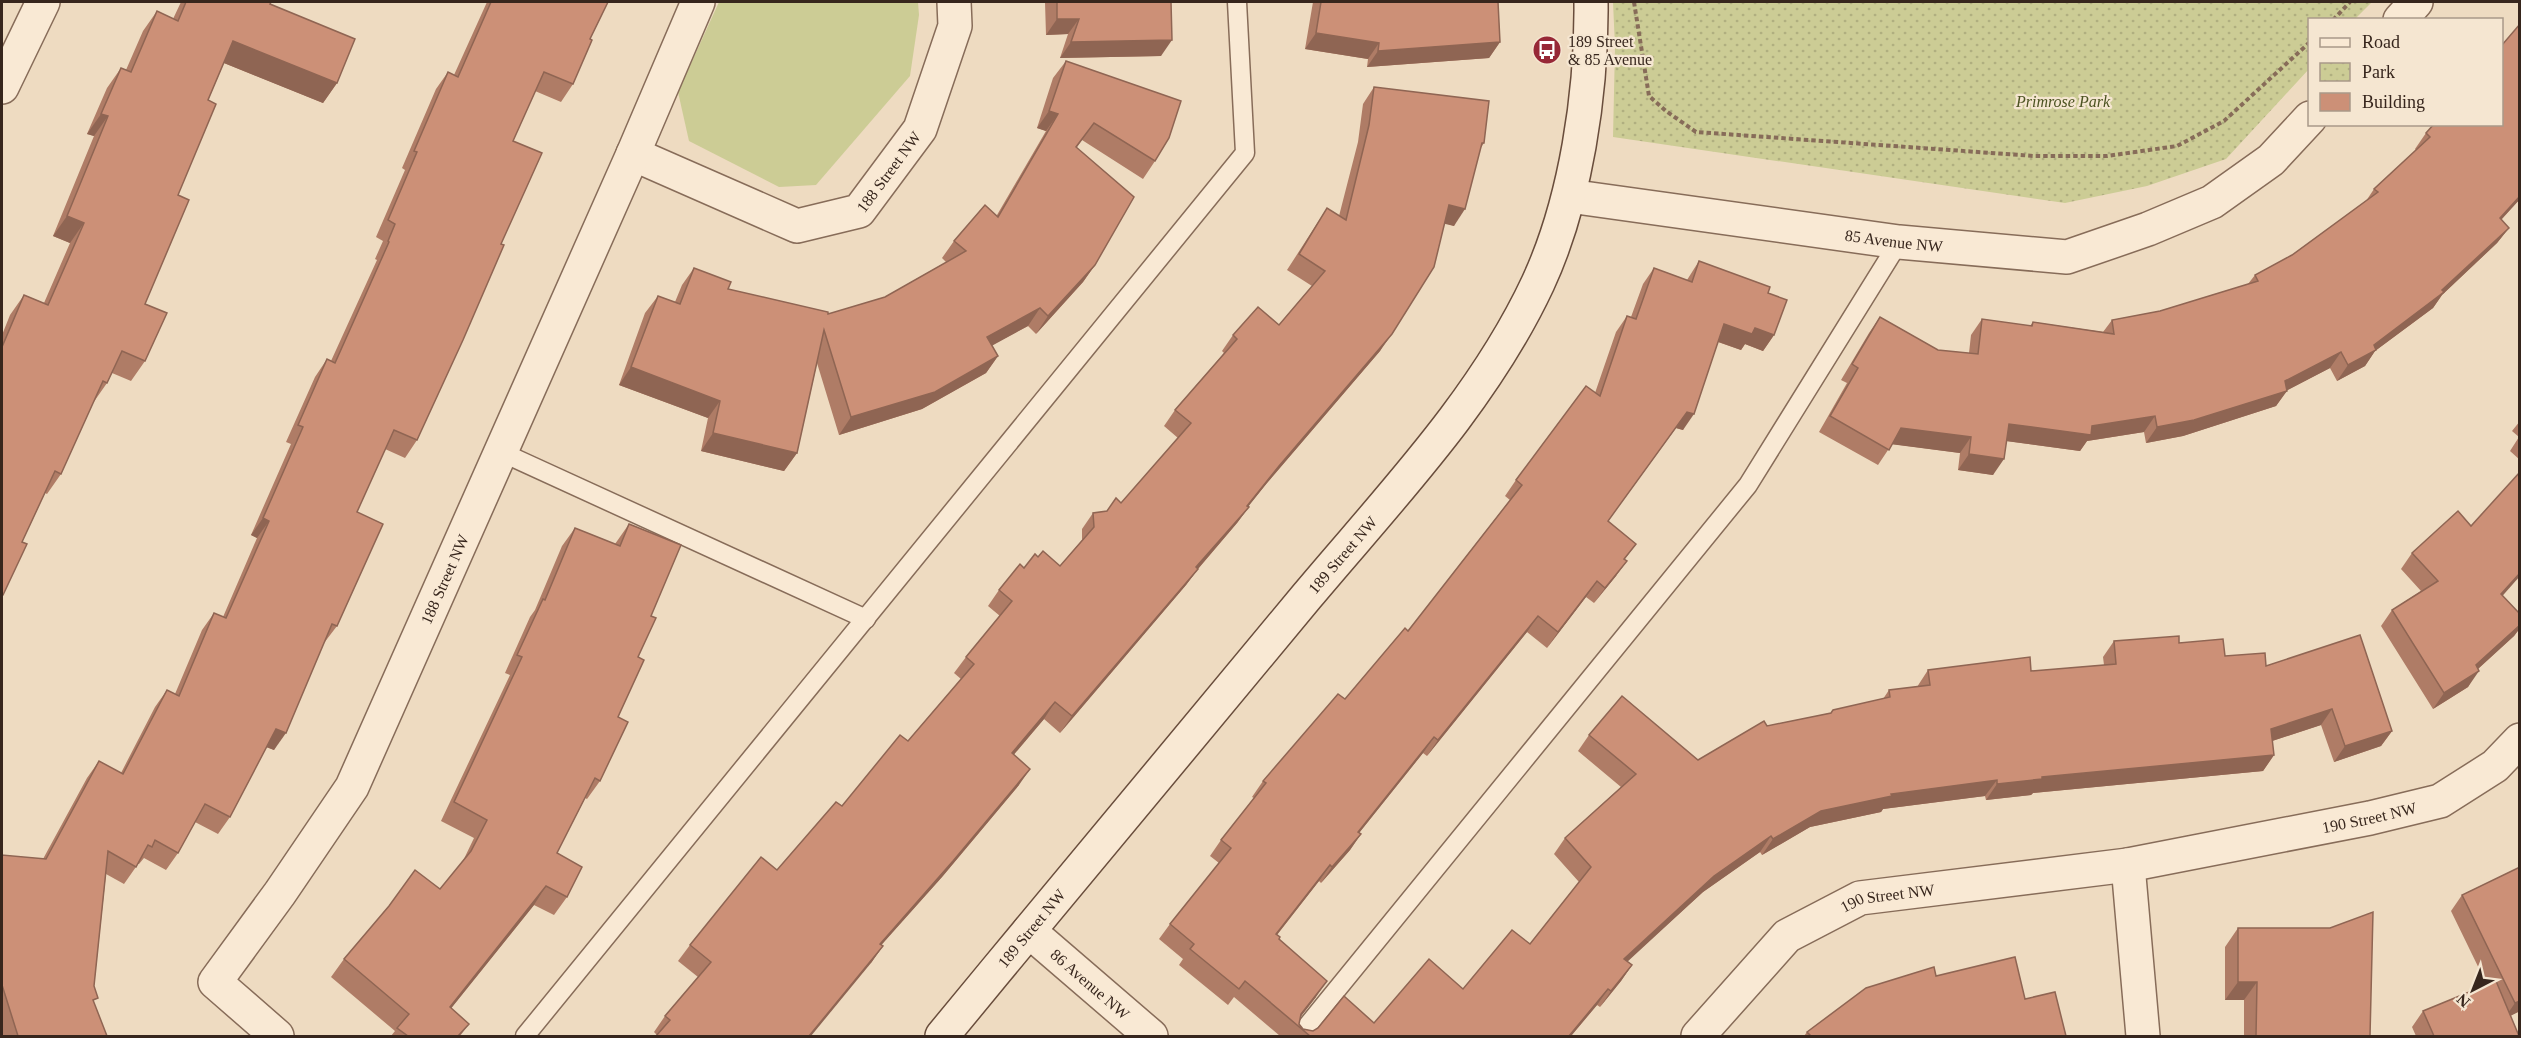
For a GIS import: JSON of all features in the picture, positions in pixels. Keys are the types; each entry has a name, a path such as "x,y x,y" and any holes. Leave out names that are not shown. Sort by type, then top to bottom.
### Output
{"street":[{"path":"2,87 43,2"},
{"name":"188 Street NW","path":"277,1036 215,982 280,893 352,787 633,154 698,2"},
{"name":"188 Street NW","path":"633,154 797,226 859,211 920,129 955,26 954,2"},
{"name":"189 Street NW","path":"942,1036 1410,473 1497,361 1539,281 1556,239 1569,196 1587,93 1592,39 1591,2"},
{"path":"2402,18 2416,2"},
{"name":"85 Avenue NW","path":"1569,196 1899,242 2067,257 2148,229 2212,202 2271,160 2308,120"},
{"name":"190 Street NW","path":"1698,1036 1786,936 1860,898 2128,865 2370,818 2440,801 2495,766 2520,740"},
{"path":"2128,865 2143,1036"},
{"name":"86 Avenue NW","path":"1029,931 1151,1036"}],"lane":[{"path":"525,1036 1245,153 1237,2"},
{"path":"1299,1036 1748,485 1899,242"},
{"path":"501,453 866,619"}],"path":[{"path":"1634,2 1649,96 1696,132 2034,156 2107,156 2177,146 2224,121 2308,44"},
{"path":"2335,18 2350,2"}],"green space":[{"path":"719,2 918,2 919,15 910,76 816,185 779,187 689,141 678,92"},
{"name":"Primrose Park","path":"1613,2 2372,2 2356,18 2308,18 2308,70 2226,159 2147,186 2065,203 1613,137 1615,47"}],"building":[{"path":"186,2 271,2 270,4 355,39 337,83 233,41 208,100 216,104 178,195 189,200 145,304 167,313 145,361 122,351 107,383 103,381 61,474 55,471 22,542 27,544 2,595 2,347 24,295 48,305 84,223 67,216 108,116 101,114 121,68 131,72 157,11 178,21"},
{"path":"491,2 608,2 590,39 592,40 573,84 544,72 513,141 542,153 501,244 504,245 463,340 417,440 394,430 357,512 383,524 337,626 332,624 286,733 276,729 230,817 205,804 178,853 155,840 152,847 148,845 136,867 108,851 94,986 98,998 93,1000 107,1036 18,1036 2,985 2,855 46,859 99,761 123,774 167,690 179,696 214,613 226,618 269,521 263,518 303,427 298,425 327,359 335,363 389,242 395,224 388,220 417,152 414,151 448,72 458,77"},
{"path":"1057,2 1171,2 1172,40 1071,42 1079,19 1057,19"},
{"path":"1321,2 1498,2 1500,42 1378,51 1379,43 1316,33"},
{"path":"2520,24 2520,196 2500,218 2509,228 2442,290 2444,292 2374,345 2376,350 2348,365 2341,352 2285,381 2287,391 2194,420 2157,427 2155,416 2092,426 2091,435 2009,424 2004,459 1969,454 1971,437 1901,428 1889,450 1830,416 1858,368 1852,364 1880,317 1938,350 1978,354 1982,319 2032,326 2033,322 2114,334 2112,320 2160,311 2258,281 2255,275 2292,255 2378,192 2374,189 2430,137 2426,133 2432,126 2503,126 2503,44"},
{"path":"1066,61 1181,101 1169,138 1155,161 1094,123 1076,147 1134,197 1095,265 1048,316 1040,308 987,337 998,356 935,392 851,417 824,330 797,453 713,433 720,401 631,367 658,296 680,304 694,268 731,282 728,289 828,312 828,314 885,297 966,251 954,241 985,205 998,217 1058,114 1049,111"},
{"path":"1374,87 1489,101 1484,143 1482,143 1465,209 1449,205 1434,267 1392,334 1279,466 1247,506 1249,507 1196,567 1198,569 1072,716 1055,702 1012,753 1030,769 880,944 883,946 809,1036 656,1036 670,1020 665,1016 711,962 690,945 761,857 777,870 836,802 842,806 900,735 908,741 974,664 966,657 1012,601 999,590 1020,564 1024,568 1035,554 1038,557 1043,551 1060,566 1094,527 1093,513 1107,511 1116,498 1121,503 1191,423 1175,410 1237,339 1233,335 1258,307 1279,325 1325,271 1299,254 1327,208 1346,220 1369,125"},
{"path":"1699,261 1770,287 1768,293 1787,300 1774,335 1755,328 1752,334 1724,324 1694,414 1687,412 1608,521 1636,544 1624,559 1627,561 1605,588 1597,581 1558,632 1538,616 1438,740 1434,737 1358,832 1361,834 1332,867 1330,865 1276,934 1327,981 1301,1014 1299,1024 1303,1029 1313,1031 1318,1028 1344,996 1374,1023 1429,959 1463,989 1512,930 1530,944 1591,867 1565,838 1636,774 1589,735 1622,696 1698,760 1764,721 1767,726 1831,713 1833,710 1890,697 1889,690 1930,685 1928,670 2030,657 2031,671 2116,664 2114,641 2179,636 2179,643 2223,639 2225,656 2265,653 2266,666 2360,635 2392,731 2345,746 2332,709 2271,729 2274,755 2042,777 2042,779 1997,784 1997,780 1891,794 1892,796 1821,811 1773,839 1771,836 1714,876 1624,959 1632,965 1611,991 1608,989 1569,1036 1310,1036 1245,981 1239,989 1190,949 1194,944 1170,924 1231,848 1221,840 1266,783 1263,781 1338,694 1345,699 1405,628 1408,631 1522,485 1516,480 1586,386 1600,396 1627,316 1636,319 1654,268 1692,282"},
{"path":"2520,472 2520,573 2501,594 2520,614 2520,625 2476,665 2479,671 2444,693 2392,610 2438,581 2412,553 2458,511 2471,526"},
{"path":"629,524 681,545 651,616 656,618 638,657 644,660 618,717 628,722 600,781 595,778 557,853 582,867 567,897 546,886 450,1007 469,1024 458,1036 408,1036 397,1028 409,1014 344,959 389,906 415,870 440,889 471,851 487,820 454,802 522,657 517,655 543,599 545,600 575,528 620,546"},
{"path":"2520,867 2520,1001 2515,1003 2462,895"},
{"path":"2373,912 2370,1036 2256,1036 2257,982 2238,982 2238,928 2330,928"},
{"path":"2015,957 2025,999 2055,992 2066,1036 1811,1036 1807,1032 1866,988 1934,967 1936,976"},
{"path":"2496,981 2519,1036 2434,1036 2423,1011"}],"place":[{"name":"189 Street & 85 Avenue","path":"1547,50"}]}
